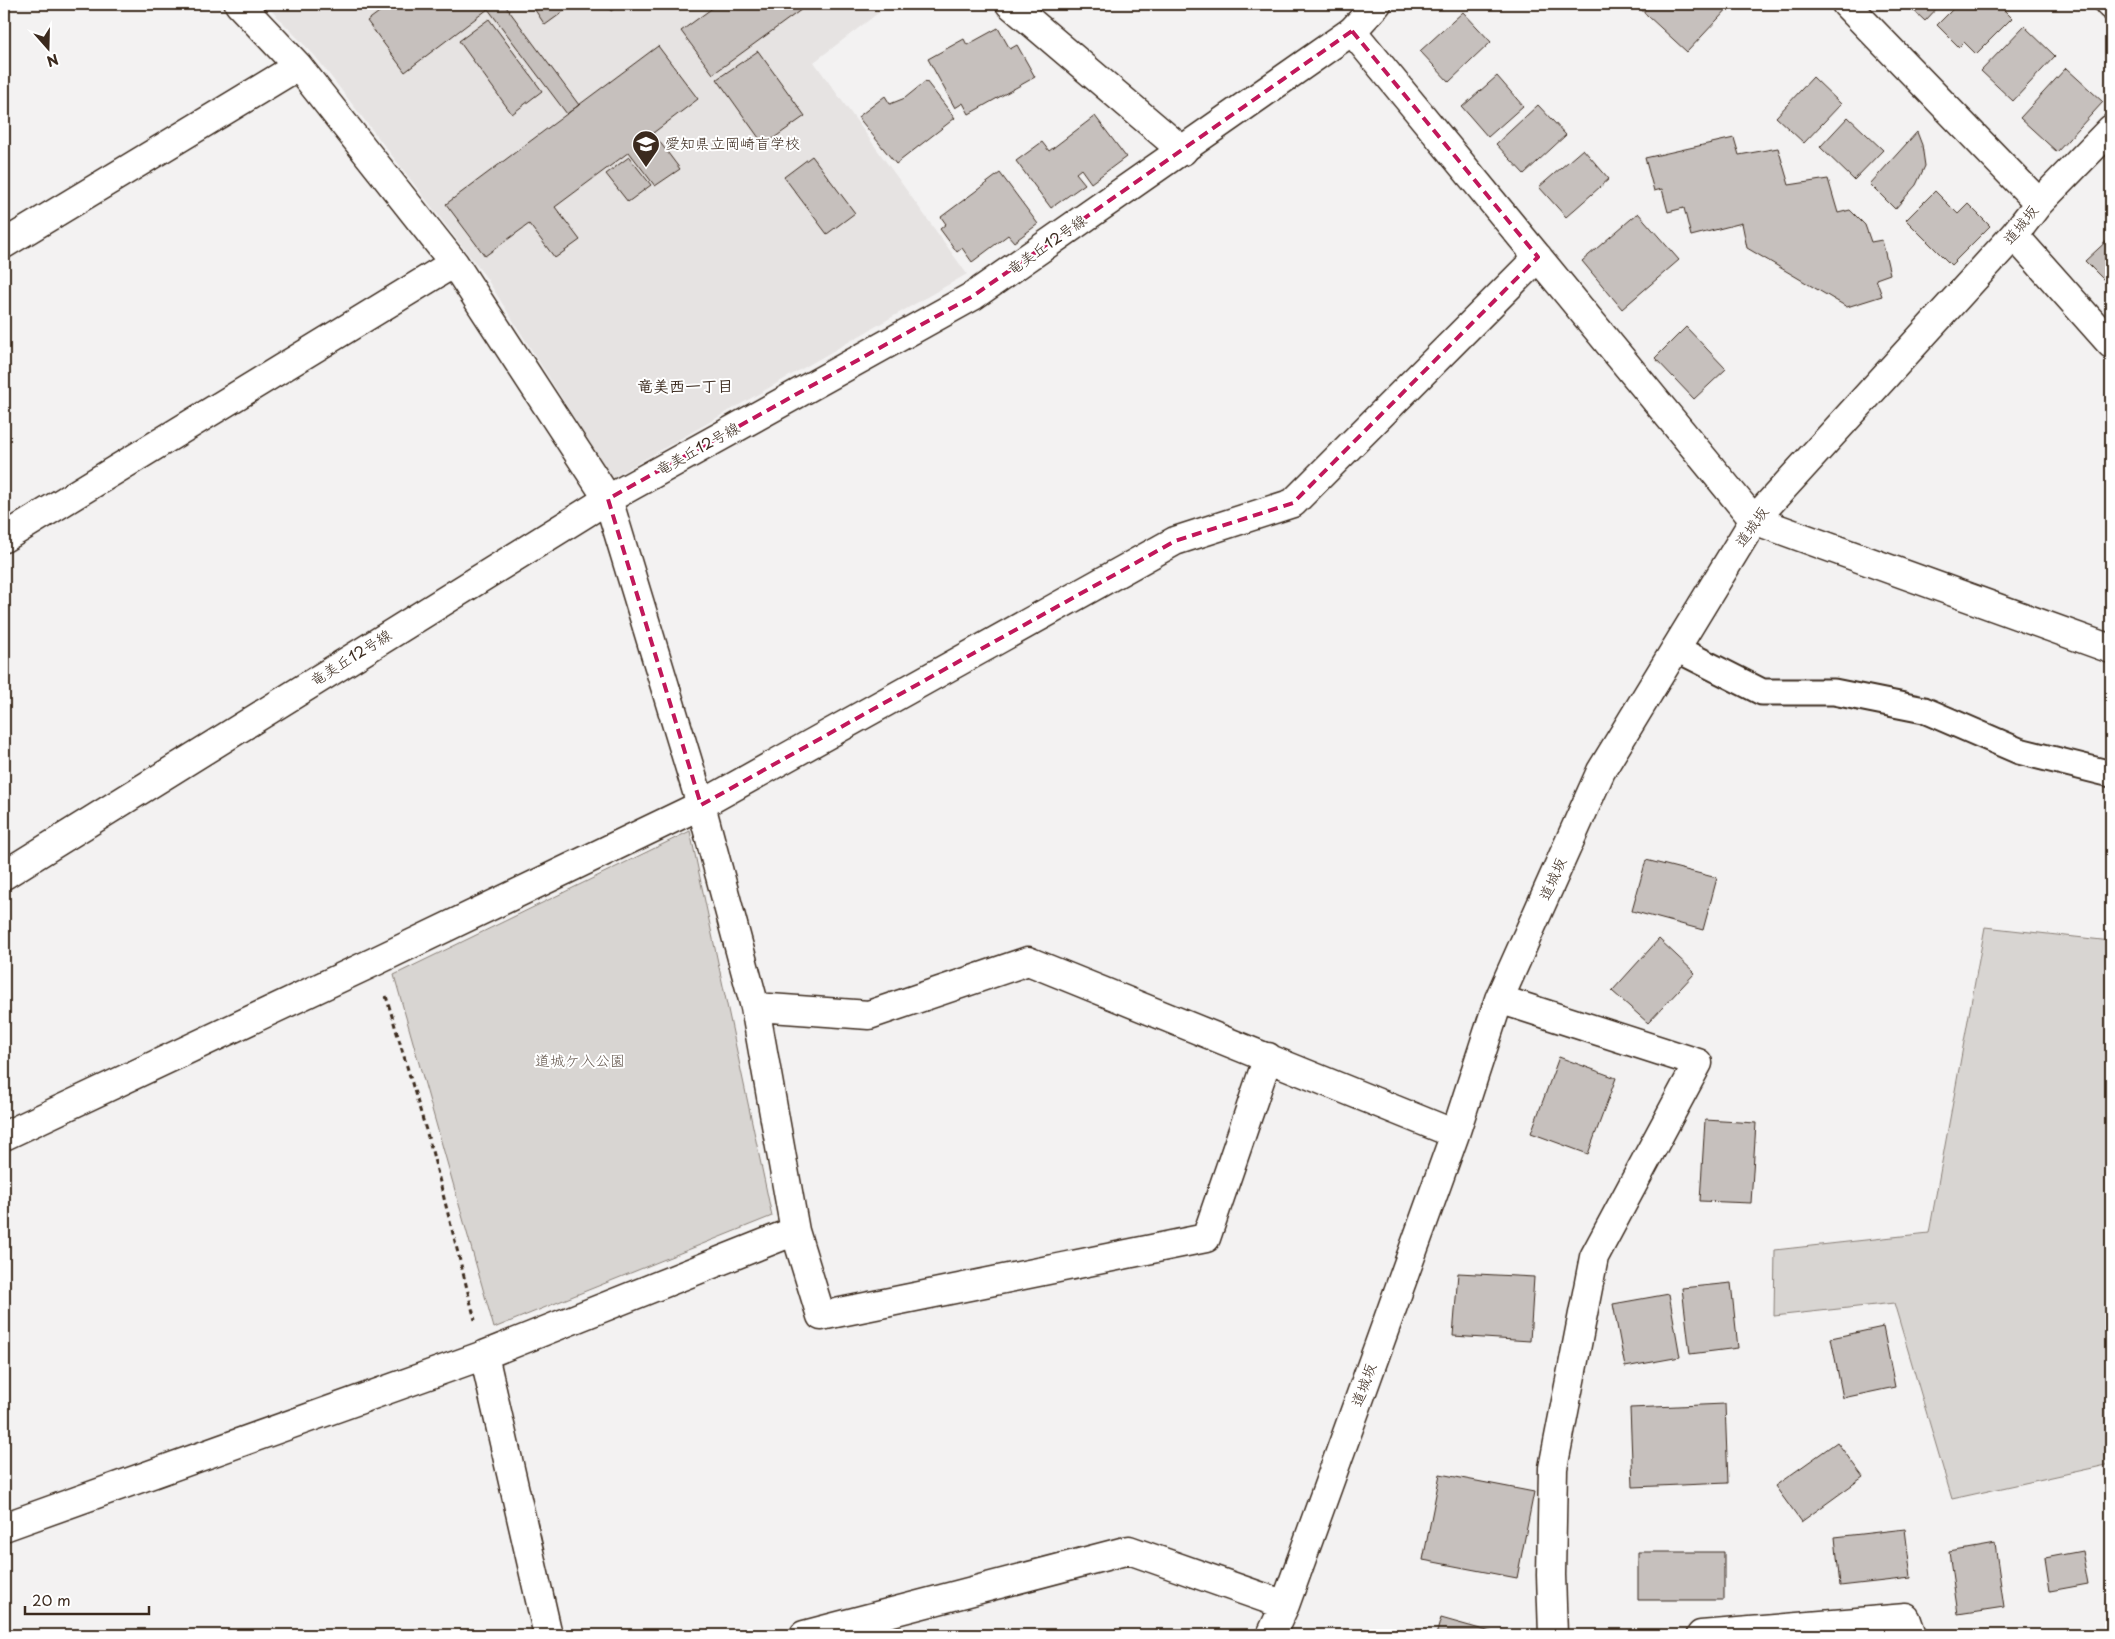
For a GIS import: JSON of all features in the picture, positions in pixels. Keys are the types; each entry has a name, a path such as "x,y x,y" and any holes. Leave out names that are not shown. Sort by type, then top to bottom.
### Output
{"street":[{"path":"239,4 298,66 454,262 608,499 701,805 755,1007 794,1231 821,1316 1206,1238 1268,1057"},
{"path":"1010,4 1183,151"},
{"name":"竜美丘12号線","path":"4,874 608,499 973,296 1183,151 1352,31 1377,4"},
{"path":"1846,4 2039,202"},
{"path":"1352,31 1754,520 2111,648"},
{"path":"4,244 298,66"},
{"name":"道城坂","path":"1271,1635 1284,1605 1454,1134 1499,999 1601,770 1677,649 1754,520 2014,235 2039,202 2111,129"},
{"path":"2014,235 2111,344"},
{"path":"4,1136 701,805 1175,541 1293,503 1538,257"},
{"path":"4,538 454,262"},
{"path":"755,1007 869,1015 1028,961 1454,1134"},
{"path":"1499,999 1698,1063 1594,1256 1553,1468 1551,1575 1553,1635"},
{"path":"4,1527 484,1354 794,1231"},
{"path":"484,1354 548,1635"},
{"path":"804,1635 1129,1550 1284,1605"},
{"path":"1701,1635 1906,1618 1912,1635"}],"lane":[{"path":"2108,4 2111,7"},
{"path":"1677,649 1762,692 1834,692 1924,710 2019,751 2111,774"}],"path":[{"path":"376,961 431,1147 484,1354"}],"highlighted area":[{"path":"1352,31 1538,257 1293,503 1175,541 701,805 608,499 973,296"}],"shaded area":[{"name":"愛知県立岡崎盲学校","path":"265,4 890,4 814,62 967,274 612,478 485,276 315,56"}],"green space":[{"name":"道城ケ入公園","path":"690,831 772,1216 494,1328 394,975"},
{"path":"1985,927 2111,941 2111,1464 1952,1499 1894,1303 1774,1316 1775,1250 1929,1233"}],"building":[{"path":"390,4 504,4 579,105 567,114 488,9 405,72 367,21"},
{"path":"543,4 574,4 545,25 535,10"},
{"path":"605,4 621,4 611,11"},
{"path":"718,4 809,4 713,74 681,31"},
{"path":"1635,4 1732,4 1687,52"},
{"path":"1907,4 1941,4 1925,21"},
{"path":"1958,4 1998,4 2012,18 1976,54 1964,42 1959,47 1937,25"},
{"path":"1463,12 1491,42 1449,82 1420,51"},
{"path":"489,19 542,91 512,114 459,41"},
{"path":"2024,26 2055,56 2013,101 1981,71"},
{"path":"998,28 1010,49 1017,45 1035,77 969,114 963,103 955,108 928,59 964,39 967,45"},
{"path":"658,46 698,99 653,133 680,169 655,186 629,152 555,207 580,240 555,258 529,224 485,256 446,204"},
{"path":"758,51 805,116 764,145 717,79"},
{"path":"2066,68 2103,102 2057,152 2020,118"},
{"path":"1497,76 1523,106 1488,137 1462,107"},
{"path":"1813,77 1841,104 1804,143 1776,117"},
{"path":"926,81 955,118 896,164 858,117 885,96 890,104 905,98"},
{"path":"1538,105 1566,135 1524,174 1496,144"},
{"path":"1095,116 1126,157 1091,183 1081,169 1076,173 1085,184 1051,208 1016,161 1042,142 1049,151"},
{"path":"1848,117 1883,150 1854,180 1820,147"},
{"path":"1917,132 1922,145 1925,166 1916,185 1895,209 1870,184"},
{"path":"1734,138 1739,155 1778,148 1789,185 1828,179 1838,213 1850,210 1865,225 1871,242 1882,240 1890,274 1876,279 1882,296 1847,307 1747,248 1742,223 1691,236 1684,208 1668,212 1662,189 1654,191 1645,158"},
{"path":"1583,149 1609,179 1566,217 1539,187"},
{"path":"812,156 855,213 827,234 784,177"},
{"path":"629,157 651,185 628,202 606,174"},
{"path":"1000,173 1038,224 1014,242 1008,235 972,262 962,248 957,252 940,229 946,224 941,217"},
{"path":"1935,191 1958,214 1968,204 1990,226 1951,265 1906,220"},
{"path":"1638,213 1679,260 1622,309 1582,261"},
{"path":"2111,237 2111,287 2085,261"},
{"path":"1686,327 1726,369 1694,399 1655,358"},
{"path":"1646,860 1717,878 1703,930 1632,911"},
{"path":"1659,939 1695,973 1648,1023 1612,991"},
{"path":"1559,1057 1616,1078 1588,1154 1531,1133"},
{"path":"1705,1120 1756,1123 1751,1203 1700,1201"},
{"path":"1458,1273 1534,1277 1530,1341 1453,1336"},
{"path":"1731,1283 1738,1348 1690,1354 1682,1288"},
{"path":"1669,1294 1680,1357 1625,1367 1613,1304"},
{"path":"1883,1327 1895,1387 1843,1398 1831,1338"},
{"path":"1725,1404 1728,1483 1633,1487 1630,1408"},
{"path":"1837,1442 1863,1477 1801,1522 1775,1486"},
{"path":"1440,1474 1534,1492 1517,1578 1423,1560"},
{"path":"1905,1529 1911,1578 1840,1586 1835,1537"},
{"path":"1995,1544 2004,1607 1958,1614 1949,1552"},
{"path":"2082,1551 2088,1584 2050,1591 2045,1558"},
{"path":"1638,1552 1724,1552 1724,1600 1638,1600"},
{"path":"1441,1618 1498,1634 1436,1635"}],"place":[{"name":"愛知県立岡崎盲学校","path":"646,168"}],"district":[{"name":"竜美西一丁目","path":"685,386"}]}
